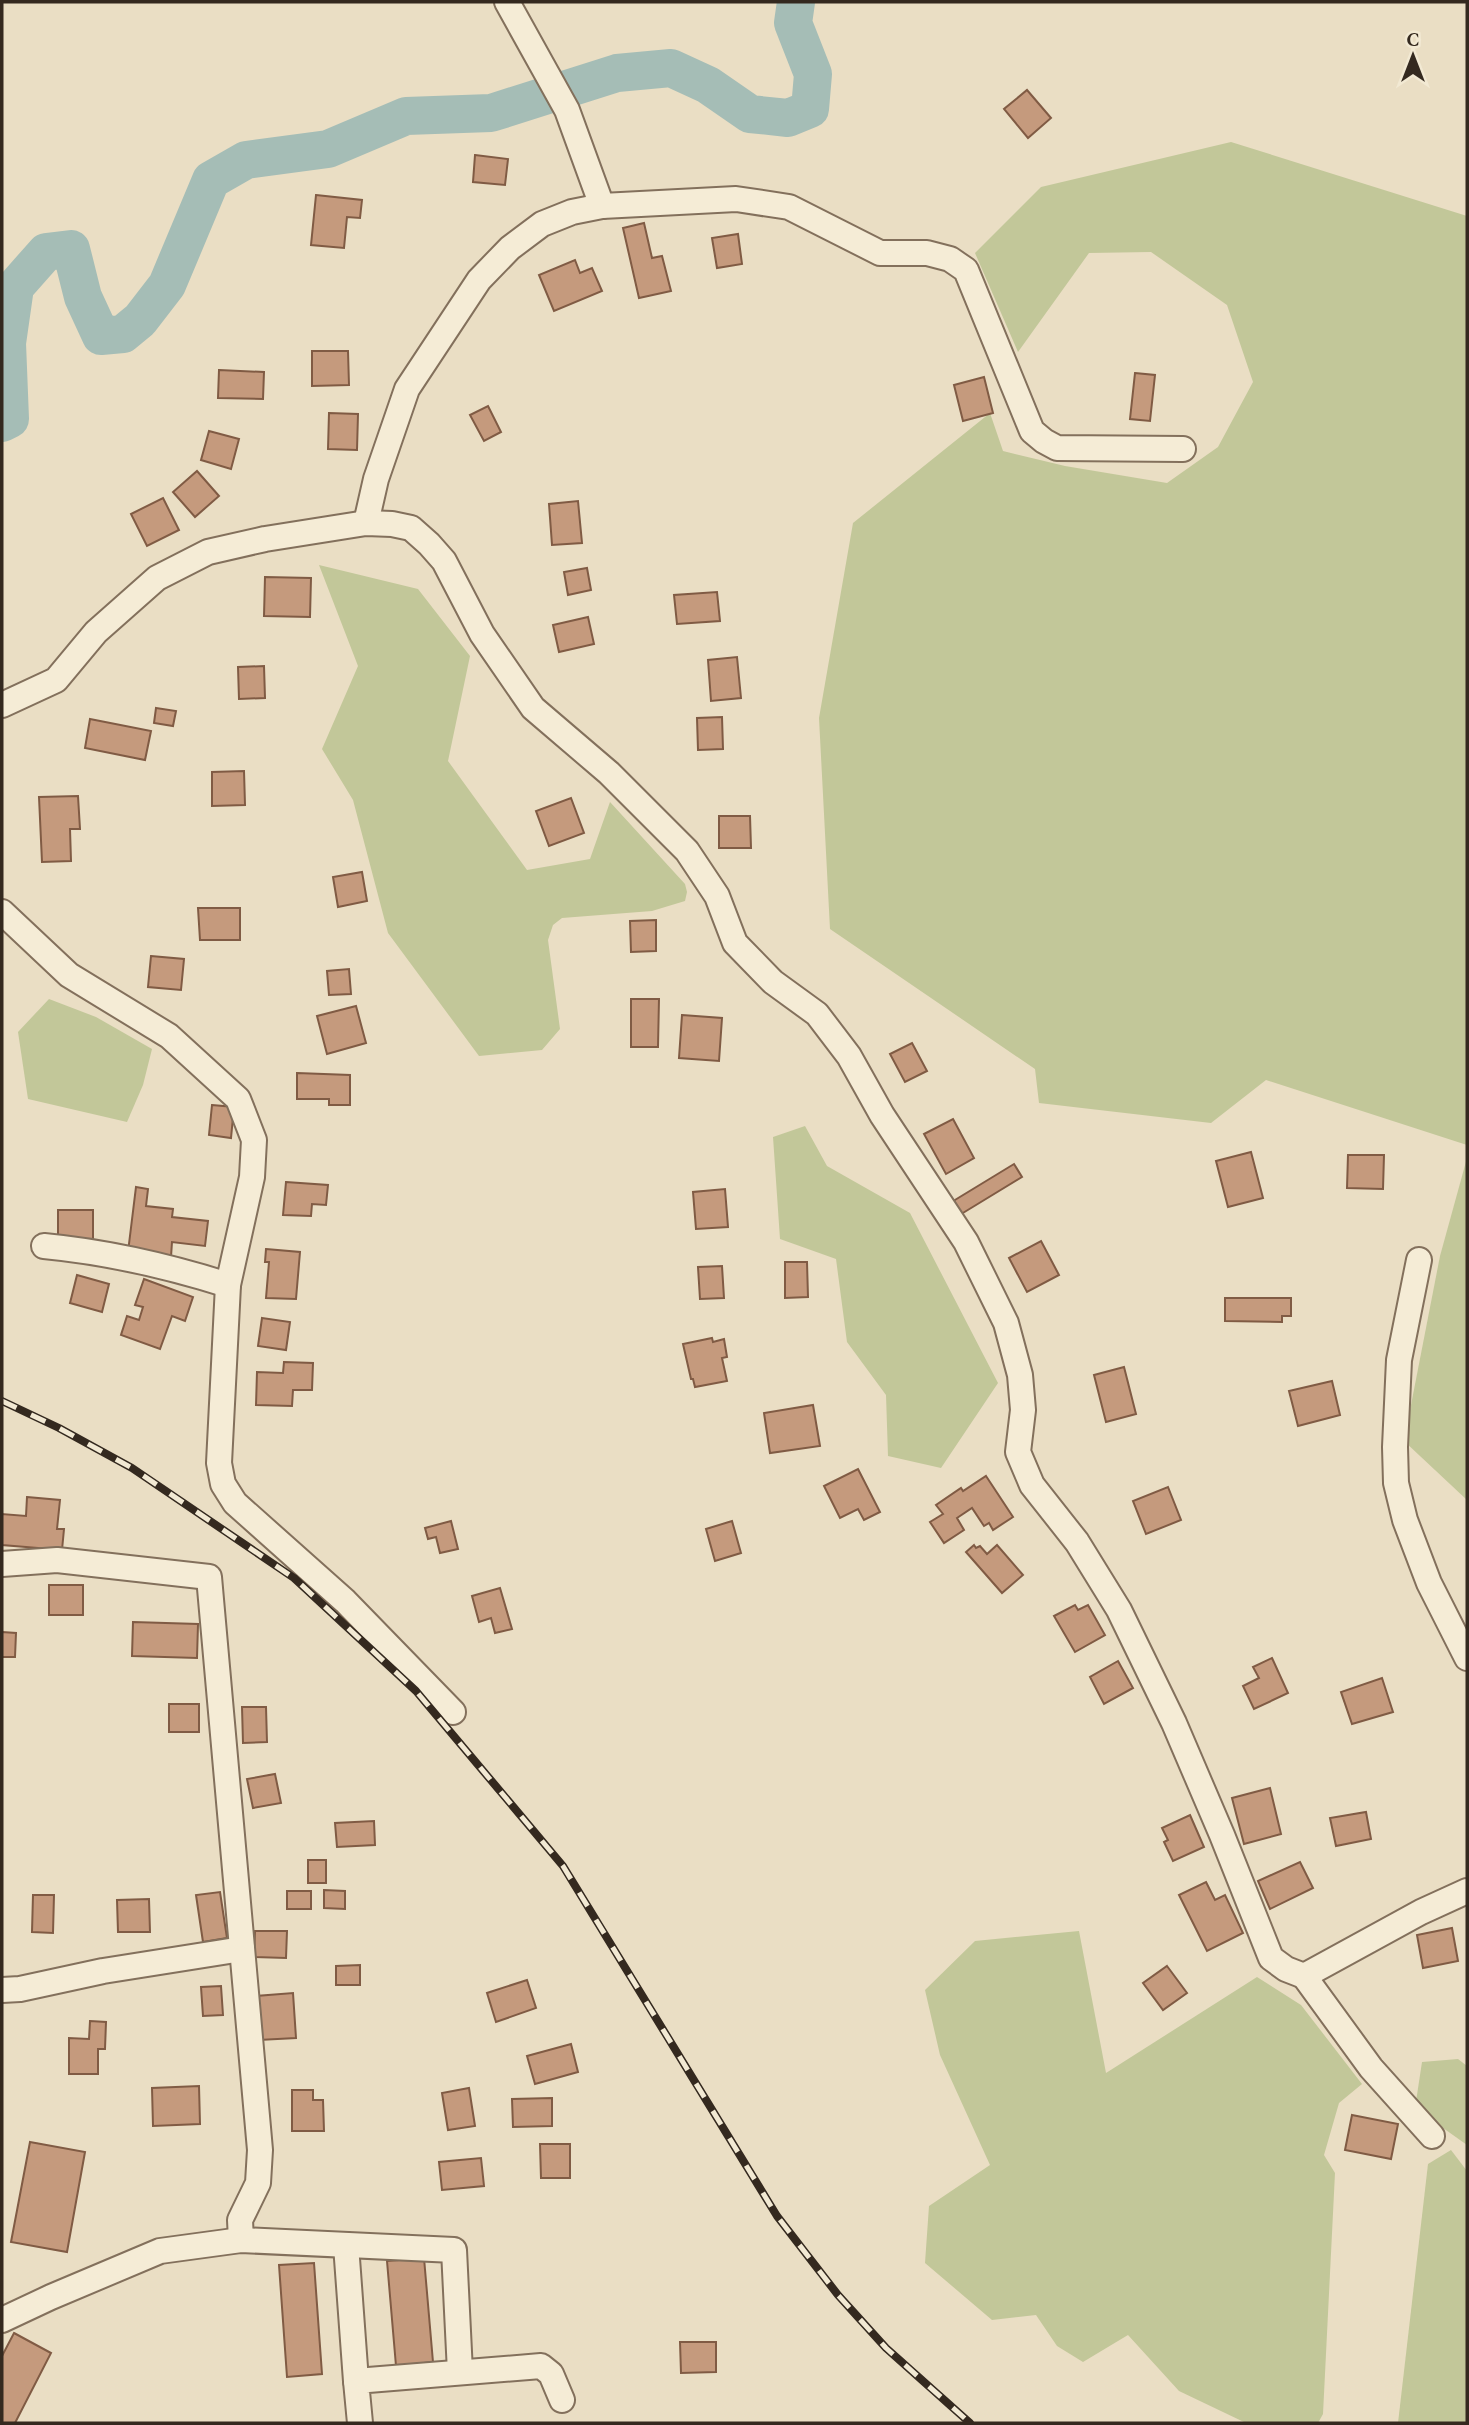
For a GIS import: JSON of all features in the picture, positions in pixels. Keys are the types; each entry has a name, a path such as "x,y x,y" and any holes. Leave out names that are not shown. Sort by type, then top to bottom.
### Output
{"street":[{"path":"507,2 567,110 602,206"},
{"path":"366,523 376,480 407,389 479,280 510,248 541,224 572,212 602,206 736,199 765,202 789,207 880,253 927,253 950,259 966,270 1032,431 1044,441 1058,448 1183,449"},
{"path":"2,705 56,680 96,632 157,578 208,552 265,539 366,523 411,528 429,544 444,561 482,634 533,708 609,774 687,850 717,896 735,943 774,982 817,1014 849,1056 889,1126 966,1242 1006,1324 1020,1375 1023,1410 1018,1452 1032,1485 1077,1542 1119,1610 1179,1735 1271,1958 1286,1969 1304,1976 1371,2068 1432,2136"},
{"path":"2,912 69,975 169,1036 238,1099 254,1140 253,1165 228,1285 219,1464 222,1484 234,1503 345,1601 453,1712"},
{"path":"44,1246 174,1268 228,1285"},
{"path":"1419,1260 1399,1360 1396,1483 1405,1520 1429,1583 1467,1658"},
{"path":"2,1564 57,1560 209,1577 260,2150 258,2183 240,2220 241,2240"},
{"path":"1304,1976 1421,1912 1467,1891"},
{"path":"2,1990 20,1989 103,1970 242,1949"},
{"path":"2,2320 160,2251 241,2240 454,2250 460,2372"},
{"path":"346,2245 360,2423"},
{"path":"356,2381 541,2366 551,2374 562,2400"}],"green space":[{"path":"1231,142 1467,216 1467,1145 1266,1080 1211,1123 1039,1103 1035,1069 830,929 819,718 853,523 990,413 1003,451 1065,466 1167,483 1218,447 1253,382 1227,305 1151,252 1089,253 1018,352 975,253 1041,187"},
{"path":"319,565 418,589 470,656 448,761 527,870 590,859 610,802 685,884 685,901 652,911 562,918 553,925 548,940 560,1029 542,1050 479,1056 388,933 353,800 322,749 358,666"},
{"path":"49,999 96,1017 152,1049 143,1085 127,1122 28,1099 18,1032"},
{"path":"805,1126 827,1166 910,1213 998,1383 941,1468 888,1456 886,1395 847,1342 836,1259 780,1239 773,1137"},
{"path":"1467,1158 1467,1500 1404,1441 1440,1256"},
{"path":"1079,1931 1106,2073 1257,1977 1301,2005 1362,2084 1339,2103 1324,2155 1335,2173 1323,2414 1318,2423 1246,2423 1179,2391 1128,2335 1083,2362 1057,2346 1036,2315 992,2320 925,2263 929,2206 990,2165 940,2055 925,1990 975,1941"},
{"path":"1458,2059 1467,2066 1467,2145 1415,2108 1422,2062"},
{"path":"1451,2150 1467,2171 1467,2423 1398,2423 1428,2164"}],"building":[{"path":"1027,90 1051,118 1028,138 1004,109"},
{"path":"475,155 508,159 505,185 473,182"},
{"path":"316,195 362,200 360,218 347,217 344,248 311,245"},
{"path":"644,223 652,258 662,256 671,291 639,298 623,228"},
{"path":"738,234 742,264 717,268 712,238"},
{"path":"575,260 580,273 592,268 602,291 554,311 539,275"},
{"path":"312,351 348,351 349,385 312,386"},
{"path":"219,370 264,372 263,399 218,398"},
{"path":"1135,373 1155,375 1150,421 1130,419"},
{"path":"984,377 993,413 963,421 954,385"},
{"path":"488,406 501,432 484,441 470,415"},
{"path":"329,413 358,414 357,450 328,449"},
{"path":"209,431 239,439 231,469 201,460"},
{"path":"197,471 219,496 195,517 173,492"},
{"path":"163,498 179,530 147,546 131,514"},
{"path":"578,501 582,543 552,545 549,504"},
{"path":"587,568 591,590 568,595 564,572"},
{"path":"265,577 311,578 310,617 264,616"},
{"path":"717,592 720,621 677,624 674,595"},
{"path":"588,617 594,644 559,652 553,625"},
{"path":"737,657 741,698 711,701 708,660"},
{"path":"264,666 265,698 239,699 238,667"},
{"path":"156,708 176,711 173,726 154,723"},
{"path":"722,717 723,749 698,750 697,718"},
{"path":"90,719 151,731 145,760 85,748"},
{"path":"244,771 245,805 212,806 212,772"},
{"path":"78,796 80,829 70,829 71,861 42,862 39,797"},
{"path":"571,798 584,833 549,846 536,811"},
{"path":"719,816 750,816 751,848 719,848"},
{"path":"362,872 367,901 338,907 333,877"},
{"path":"198,908 240,908 240,940 200,940"},
{"path":"656,920 656,951 631,952 630,921"},
{"path":"151,956 184,959 181,990 148,987"},
{"path":"349,969 351,994 329,995 327,971"},
{"path":"631,999 659,999 658,1047 631,1047"},
{"path":"356,1006 366,1043 327,1054 317,1016"},
{"path":"682,1015 722,1018 719,1061 679,1058"},
{"path":"912,1043 927,1071 905,1082 890,1054"},
{"path":"297,1073 350,1075 350,1105 329,1105 329,1099 297,1099"},
{"path":"212,1105 234,1107 231,1138 209,1135"},
{"path":"953,1119 974,1158 946,1174 924,1134"},
{"path":"1251,1152 1263,1198 1228,1207 1216,1161"},
{"path":"1348,1155 1384,1155 1383,1189 1347,1188"},
{"path":"1014,1164 1022,1177 958,1216 950,1203"},
{"path":"286,1182 328,1185 326,1205 312,1204 311,1216 283,1215"},
{"path":"136,1187 148,1189 146,1206 173,1209 172,1217 208,1221 205,1246 172,1242 171,1257 128,1252"},
{"path":"725,1189 728,1227 696,1229 693,1192"},
{"path":"58,1210 93,1210 93,1242 58,1242"},
{"path":"1041,1241 1059,1275 1027,1292 1009,1258"},
{"path":"266,1249 300,1252 296,1299 266,1298 269,1262 265,1262"},
{"path":"785,1262 807,1262 808,1297 785,1298"},
{"path":"722,1266 724,1298 700,1299 698,1267"},
{"path":"77,1275 109,1284 102,1312 70,1303"},
{"path":"144,1279 193,1297 185,1321 172,1316 160,1349 121,1335 127,1316 139,1320 143,1307 135,1305"},
{"path":"1225,1298 1291,1298 1291,1316 1282,1316 1282,1322 1225,1321"},
{"path":"262,1318 290,1322 286,1350 258,1346"},
{"path":"712,1338 713,1342 724,1339 727,1357 722,1358 727,1381 695,1387 683,1344"},
{"path":"284,1362 313,1363 312,1390 293,1390 292,1406 256,1405 257,1372 283,1373"},
{"path":"1124,1367 1136,1414 1106,1422 1094,1375"},
{"path":"1332,1381 1340,1415 1298,1426 1289,1391"},
{"path":"813,1405 820,1446 770,1453 764,1413"},
{"path":"858,1469 880,1512 864,1520 858,1509 840,1518 824,1486"},
{"path":"986,1476 1013,1517 993,1530 989,1523 984,1526 972,1508 957,1518 964,1530 944,1543 930,1522 943,1514 936,1505 961,1488 963,1491"},
{"path":"1168,1487 1181,1520 1146,1534 1133,1501"},
{"path":"27,1497 60,1500 57,1529 64,1529 62,1550 2,1545 2,1514 26,1516"},
{"path":"451,1521 458,1549 440,1553 436,1537 428,1539 425,1528"},
{"path":"732,1521 741,1553 715,1561 706,1529"},
{"path":"974,1545 976,1548 980,1546 987,1554 997,1545 1023,1575 1002,1593 966,1552"},
{"path":"49,1585 83,1585 83,1615 49,1615"},
{"path":"500,1588 512,1629 495,1633 491,1618 479,1622 472,1596"},
{"path":"1075,1605 1078,1610 1088,1605 1105,1635 1075,1652 1054,1616"},
{"path":"133,1622 198,1624 197,1658 132,1656"},
{"path":"2,1632 16,1633 15,1657 2,1657"},
{"path":"1272,1658 1288,1693 1254,1709 1243,1686 1259,1678 1253,1667"},
{"path":"1118,1661 1133,1688 1104,1704 1090,1677"},
{"path":"1382,1678 1393,1712 1352,1724 1341,1692"},
{"path":"169,1704 199,1704 199,1732 169,1732"},
{"path":"242,1707 266,1707 267,1742 243,1743"},
{"path":"275,1774 281,1803 253,1808 247,1779"},
{"path":"1270,1788 1281,1834 1244,1844 1232,1798"},
{"path":"1366,1812 1371,1839 1336,1846 1330,1818"},
{"path":"1190,1815 1204,1847 1173,1861 1164,1842 1168,1840 1162,1828"},
{"path":"374,1821 375,1845 337,1847 335,1823"},
{"path":"308,1860 326,1860 326,1883 308,1883"},
{"path":"1300,1862 1313,1888 1270,1909 1258,1881"},
{"path":"1206,1882 1215,1900 1225,1895 1243,1933 1207,1951 1179,1895"},
{"path":"324,1890 345,1891 345,1909 324,1908"},
{"path":"287,1891 311,1891 311,1909 287,1909"},
{"path":"220,1892 227,1938 203,1942 196,1895"},
{"path":"33,1895 54,1895 53,1933 32,1932"},
{"path":"149,1899 150,1932 118,1932 117,1900"},
{"path":"1452,1928 1458,1961 1423,1968 1417,1935"},
{"path":"255,1931 287,1931 286,1958 254,1957"},
{"path":"360,1965 360,1985 336,1985 336,1966"},
{"path":"1167,1966 1187,1993 1163,2010 1143,1983"},
{"path":"527,1980 536,2008 496,2022 487,1993"},
{"path":"221,1986 223,2015 203,2016 201,1987"},
{"path":"293,1993 296,2038 259,2040 256,1996"},
{"path":"90,2021 106,2022 105,2049 98,2049 98,2074 69,2074 69,2038 89,2039"},
{"path":"571,2044 578,2072 535,2084 527,2056"},
{"path":"199,2086 200,2124 153,2126 152,2088"},
{"path":"469,2088 475,2126 448,2130 442,2093"},
{"path":"292,2090 313,2090 313,2100 323,2100 324,2131 292,2131"},
{"path":"552,2098 552,2126 513,2127 512,2099"},
{"path":"1352,2115 1398,2124 1391,2159 1345,2150"},
{"path":"30,2142 85,2152 67,2252 11,2242"},
{"path":"540,2144 570,2144 570,2178 541,2178"},
{"path":"481,2158 484,2186 442,2190 439,2162"},
{"path":"424,2258 433,2362 396,2366 387,2261"},
{"path":"314,2263 322,2374 287,2377 279,2265"},
{"path":"14,2333 51,2353 15,2423 2,2423 2,2356"},
{"path":"680,2342 716,2342 716,2372 681,2373"}],"waterway":[{"path":"2,423 10,419 7,343 15,287 46,252 71,249 83,297 101,336 123,334 140,320 167,285 211,180 246,160 328,149 406,116 491,113 617,73 671,68 708,85 750,114 788,118 810,109 813,74 793,23 796,2"}],"railway":[{"path":"2,1401 59,1428 132,1468 294,1578 416,1691 563,1866 777,2216 838,2295 886,2348 970,2423"}]}
